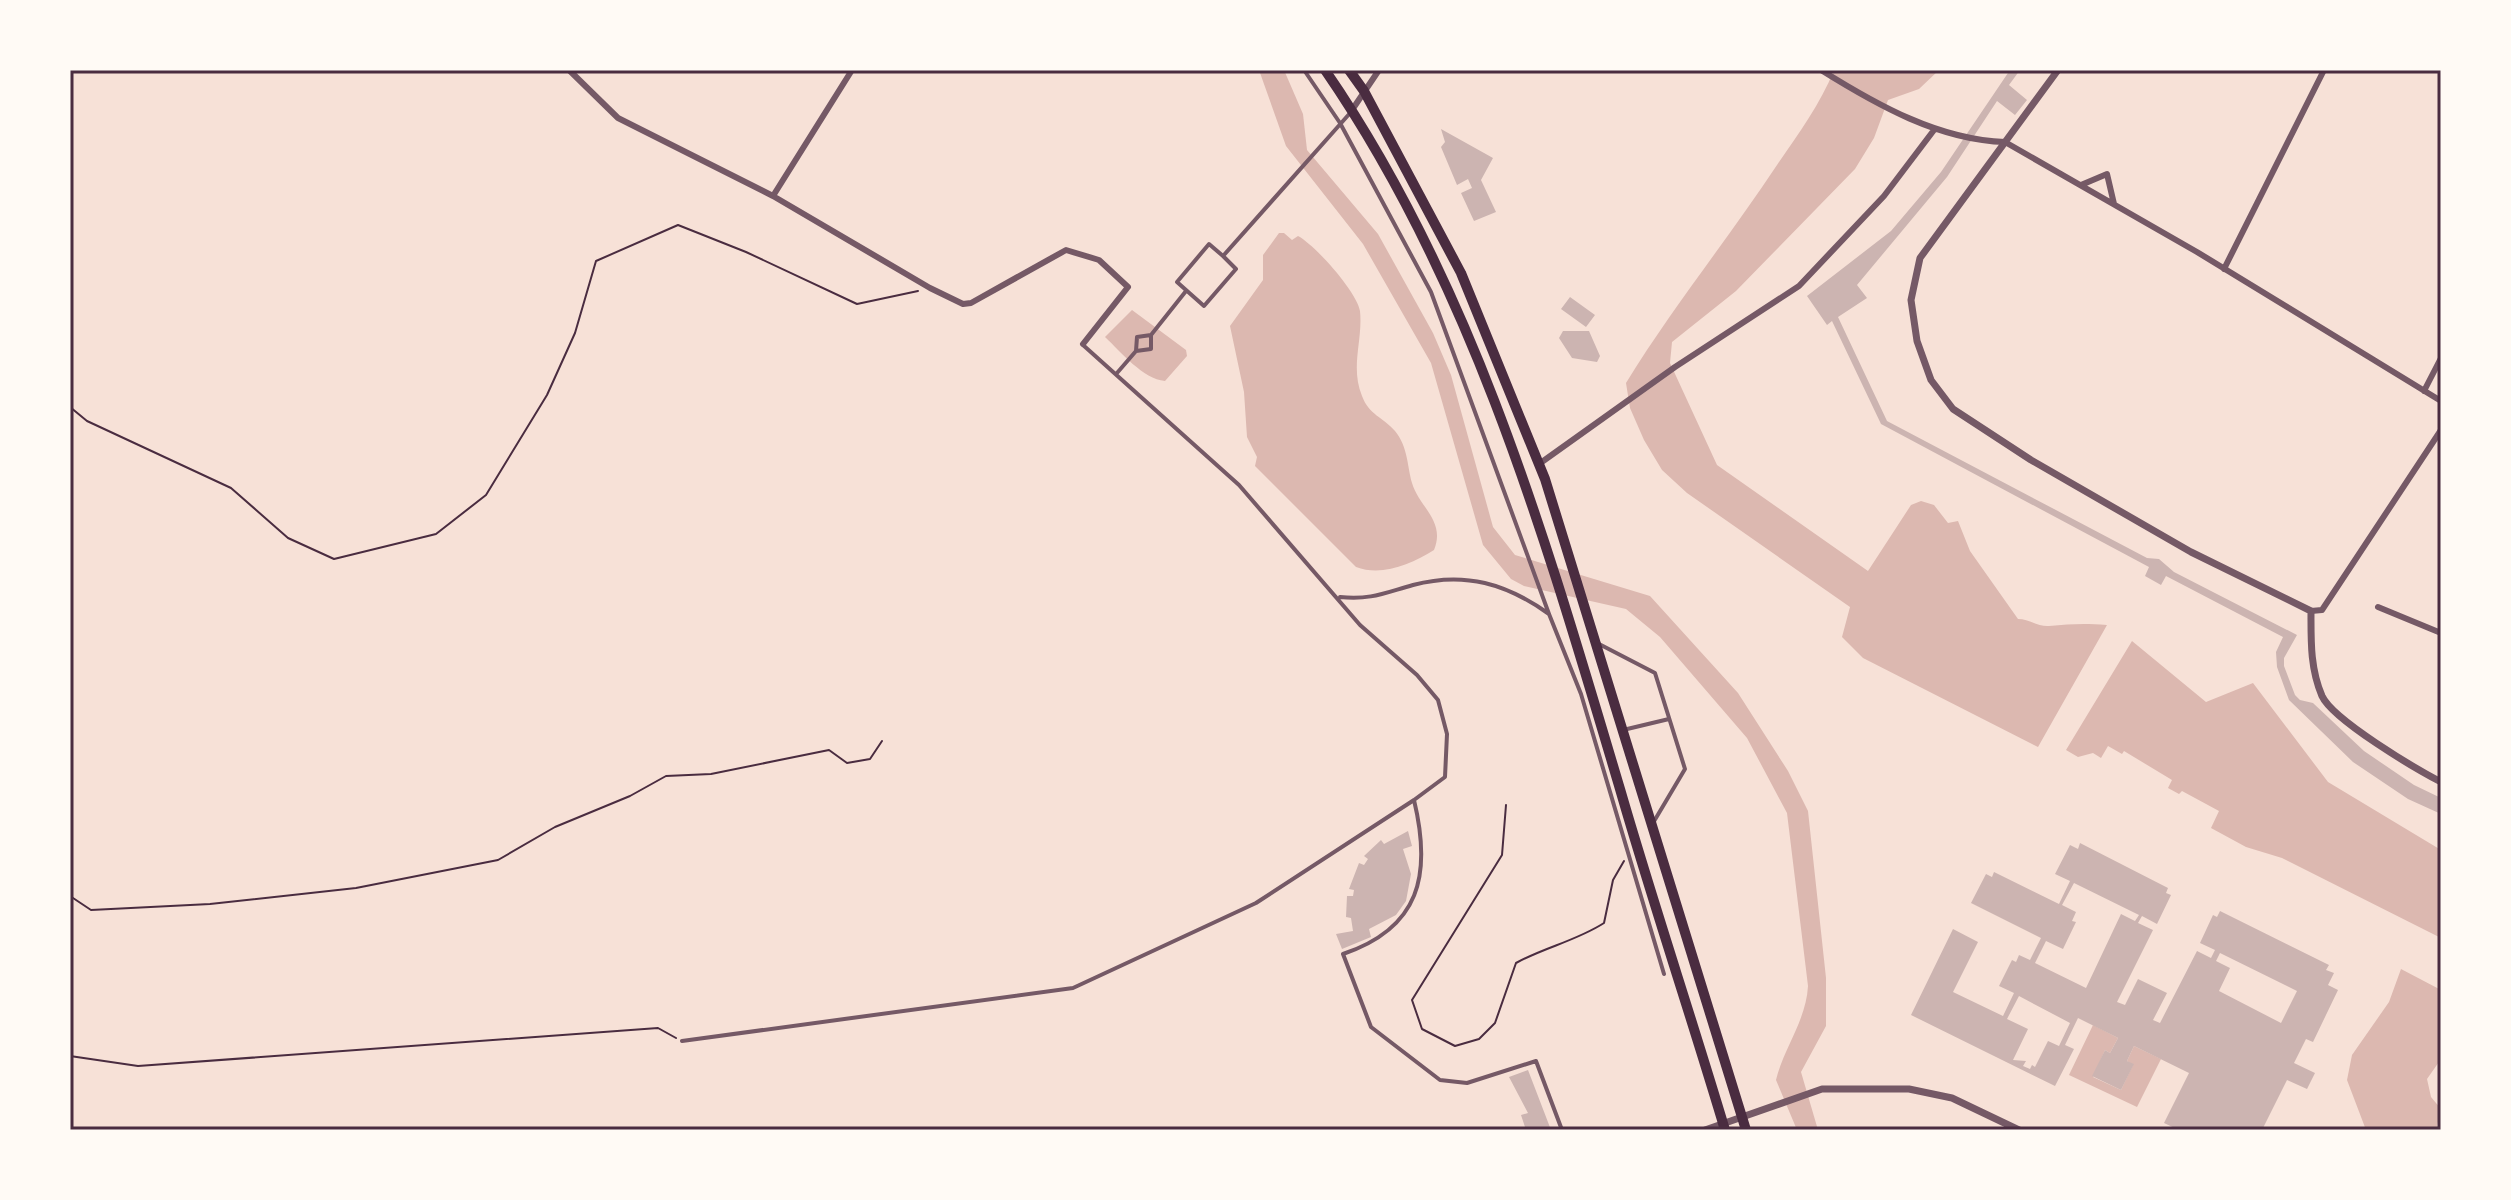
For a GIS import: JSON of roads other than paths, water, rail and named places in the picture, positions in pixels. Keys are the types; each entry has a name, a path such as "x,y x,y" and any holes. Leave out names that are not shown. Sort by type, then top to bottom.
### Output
{"highway":[{"path":"1325,70 1352,110 1445,282 1526,480 1724,1127"},
{"path":"1349,70 1364,91 1461,273 1539,464 1746,1130"}],"street":[{"path":"569,70 618,118 773,196 963,304 971,303 1066,250 1088,254 1128,287 1083,344 1239,485 1340,597 1360,625 1417,675 1438,700 1447,734 1445,777 1414,800 1256,903 1073,988 682,1041"},
{"path":"773,196 852,70"},
{"path":"1304,70 1340,123 1431,292 1581,694 1664,974"},
{"path":"1223,256 1352,110 1379,70"},
{"path":"2058,70 1920,258 1911,300 1917,341 1931,380 1953,409 2031,460 2191,552 2311,611 2322,610 2441,430"},
{"path":"2224,269 2324,70"},
{"path":"1824,72 1934,130 1973,141 2005,142 2224,269 2441,401"},
{"path":"1539,464 1621,409 1675,367 1799,286 1884,196 1934,130"},
{"path":"2081,185 2107,174 2114,204"},
{"path":"1209,244 1223,256 1236,269 1204,306 1177,282 1209,244"},
{"path":"1136,351 1151,349 1151,335 1186,291"},
{"path":"1116,373 1136,351 1137,337 1151,335"},
{"path":"2424,391 2441,358"},
{"path":"1340,597 1368,600 1417,584 1465,578 1496,583 1549,614"},
{"path":"2378,607 2441,633"},
{"path":"2311,611 2312,663 2323,699 2393,757 2441,782"},
{"path":"1593,641 1655,673 1685,769 1651,826"},
{"path":"1621,731 1669,719"},
{"path":"1414,800 1421,830 1423,868 1415,895 1390,932 1369,945 1343,954 1371,1027 1440,1080 1467,1083 1536,1061 1562,1130"},
{"path":"1705,1130 1724,1127 1742,1116 1822,1089 1909,1089 1952,1098 2019,1130"}]}
